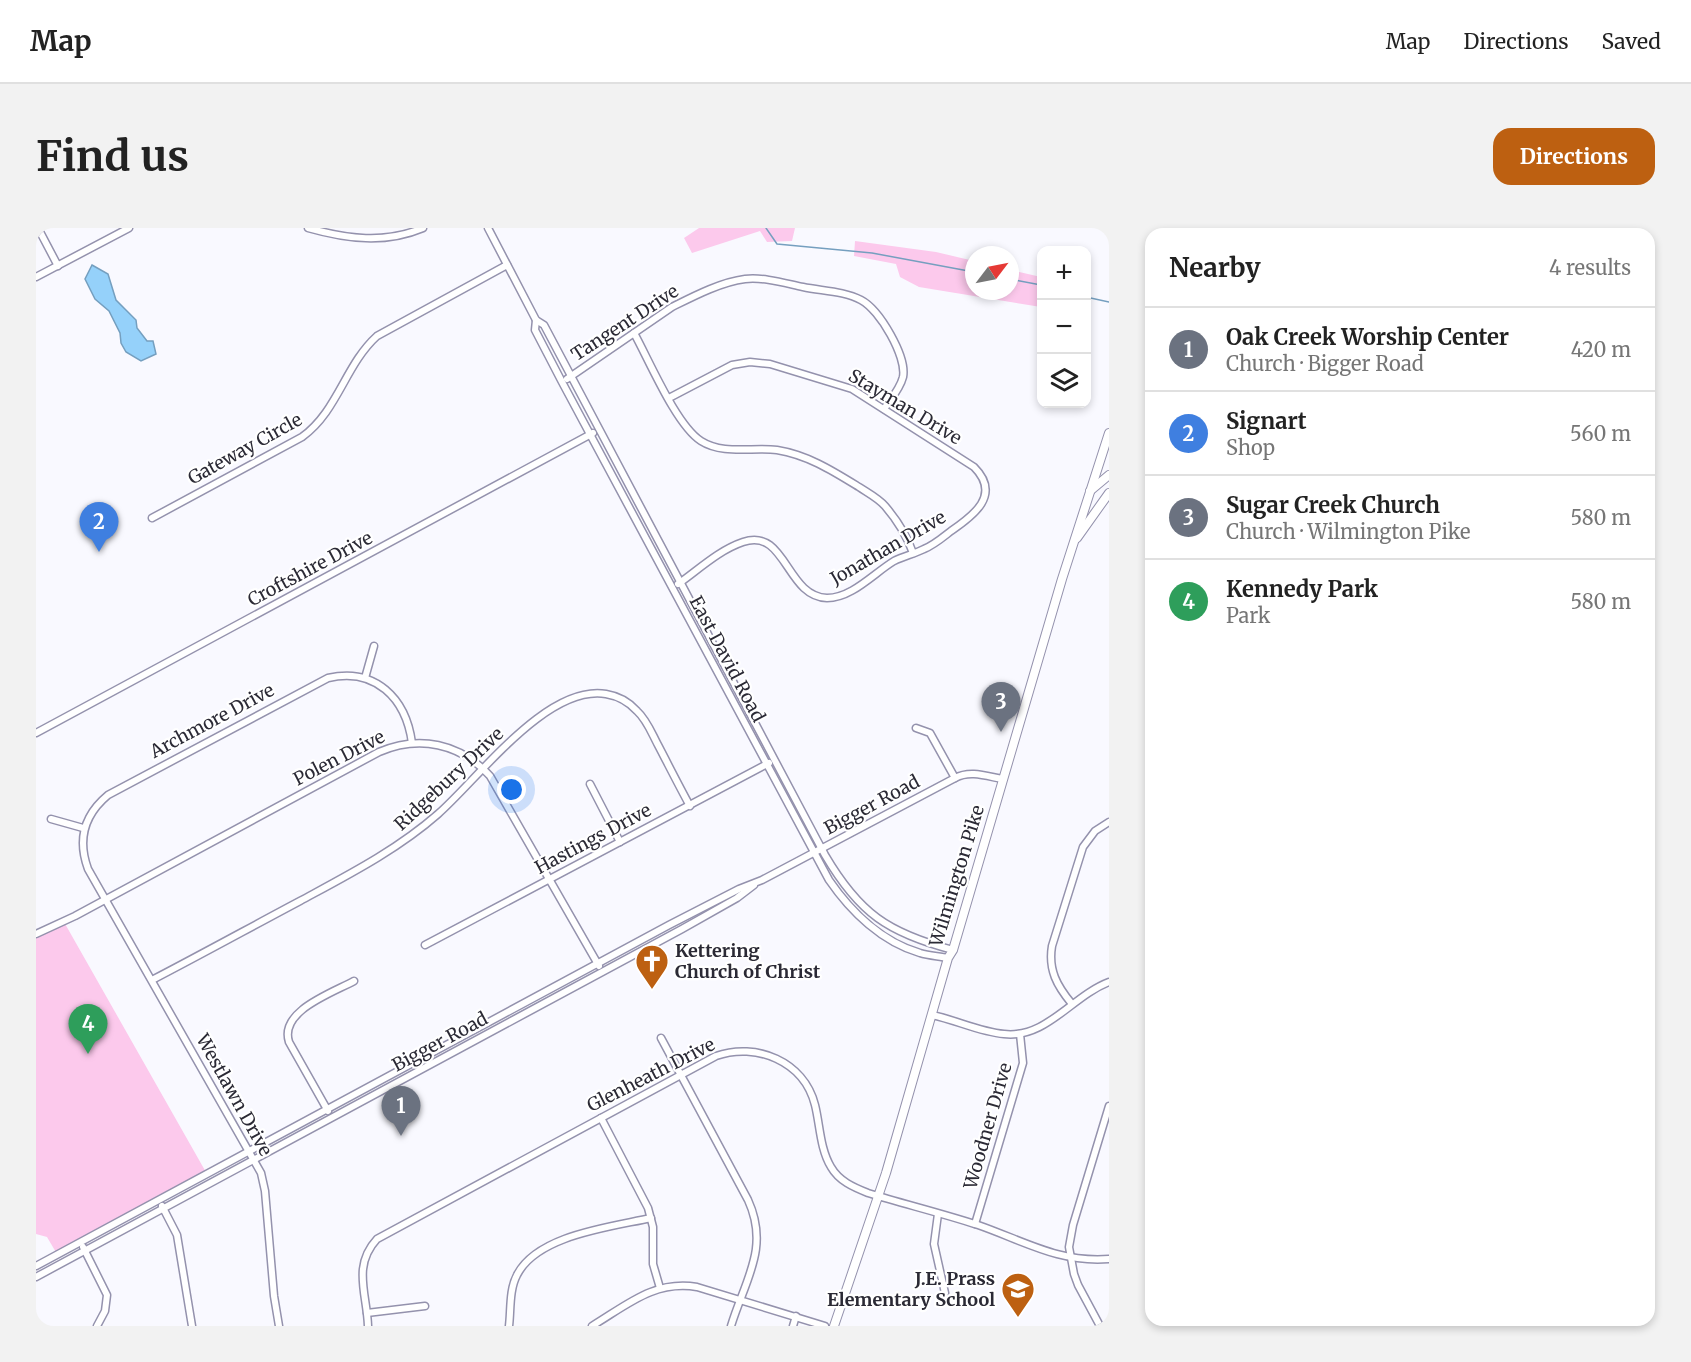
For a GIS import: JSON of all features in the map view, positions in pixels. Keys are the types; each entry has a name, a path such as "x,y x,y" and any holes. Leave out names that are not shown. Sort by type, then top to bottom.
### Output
{"main road":[{"name":"Wilmington Pike","path":"834,1326 878,1196 1072,547 1109,434"},
{"path":"1089,492 1109,475"},
{"path":"1072,547 1109,493"}],"street":[{"path":"38,228 58,266"},
{"path":"36,278 129,228"},
{"path":"308,228 343,237 377,239 406,234 423,228"},
{"name":"East David Road","path":"488,228 536,320 536,330 562,382 814,853 838,893 860,917 882,935 920,953 948,958"},
{"name":"Gateway Circle","path":"152,518 308,433 325,416 363,351 377,336 507,265"},
{"name":"Tangent Drive","path":"562,382 684,300 744,279 770,280 849,295 873,309 882,321 902,360 901,382 885,409"},
{"name":"East David Road","path":"536,320 544,325 822,849 844,886 872,915 895,930 953,950"},
{"path":"634,333 686,428 706,444 724,449 778,450 802,456 831,469 885,506 900,527 913,553"},
{"name":"Stayman Drive","path":"669,398 732,365 762,362 838,384 860,393 965,460 978,471 983,480"},
{"name":"Croftshire Drive","path":"36,733 598,430"},
{"name":"Jonathan Drive","path":"672,588 737,544 759,540 773,546 796,580 807,591 823,597 835,597 847,593 893,561 930,546 976,513 983,500 983,480"},
{"path":"374,646 365,678 386,690 399,704 407,720 412,743"},
{"name":"Archmore Drive","path":"83,828 95,807 108,795 278,703 328,678 350,676 365,678"},
{"name":"Ridgebury Drive","path":"152,980 381,856 437,815 530,724 563,702 586,693 607,694 622,699 640,713 690,806"},
{"path":"916,728 930,733 955,777"},
{"name":"Polen Drive","path":"36,934 50,929 379,752 412,743 431,743 457,751 473,760 499,789 602,971"},
{"name":"Hastings Drive","path":"425,945 775,760"},
{"name":"Bigger Road","path":"36,1266 598,964 739,889 760,881 822,849 955,777 972,773 1002,779"},
{"path":"590,784 620,842"},
{"path":"51,819 83,828 82,844 86,861 105,899"},
{"path":"1072,1004 1054,977 1050,963 1052,946 1083,847 1095,831 1109,822"},
{"name":"Bigger Road","path":"36,1277 728,904 760,881"},
{"name":"Westlawn Drive","path":"105,899 254,1160 264,1183 272,1279 279,1326"},
{"path":"332,1117 289,1042 288,1029 293,1018 302,1010 354,981"},
{"path":"932,1015 999,1034 1020,1034 1040,1027 1092,990 1109,982"},
{"name":"Woodner Drive","path":"975,1224 1023,1064 1020,1034"},
{"path":"661,1038 754,1214 758,1232 757,1246 731,1326"},
{"name":"Glenheath Drive","path":"368,1326 363,1265 367,1252 377,1239 716,1056 732,1052 752,1051 779,1060 796,1072 811,1094 825,1153 831,1168 848,1185 975,1224 1048,1252 1071,1258 1109,1259"},
{"path":"1100,1326 1078,1285 1070,1247 1073,1225 1109,1106"},
{"path":"601,1118 646,1201 654,1233 653,1264 660,1288"},
{"path":"158,1201 177,1235 192,1326"},
{"path":"938,1214 934,1244 945,1293"},
{"path":"509,1326 514,1281 521,1268 532,1257 576,1235 651,1218"},
{"path":"80,1241 107,1295 105,1311 97,1326"},
{"path":"592,1326 642,1295 660,1288 688,1285 825,1326"},
{"path":"367,1312 425,1306"},
{"path":"793,1326 796,1316"}],"shaded area":[{"path":"699,228 795,228 792,241 767,242 760,231 692,253 684,238"},
{"path":"855,241 936,252 965,259 965,295 919,287 900,277 896,264 854,256"},
{"path":"1019,272 1037,276 1037,306 998,300 1019,300"},
{"path":"64,922 207,1174 57,1254 47,1237 36,1234 36,934"}],"water":[{"path":"92,265 108,274 116,300 136,320 137,328 147,341 153,341 156,354 141,361 126,352 109,311 95,299 85,279"}],"waterway":[{"path":"766,228 777,244 872,253 965,270"},
{"path":"1019,281 1037,284"},
{"path":"1091,298 1109,302"}],"place":[{"name":"Signart","path":"99,552"},
{"name":"Sugar Creek Church","path":"1001,732"},
{"name":"Kettering Church of Christ","path":"652,990"},
{"name":"Kennedy Park","path":"88,1054"},
{"name":"Oak Creek Worship Center","path":"401,1136"},
{"name":"J.E. Prass Elementary School","path":"1018,1318"}]}
